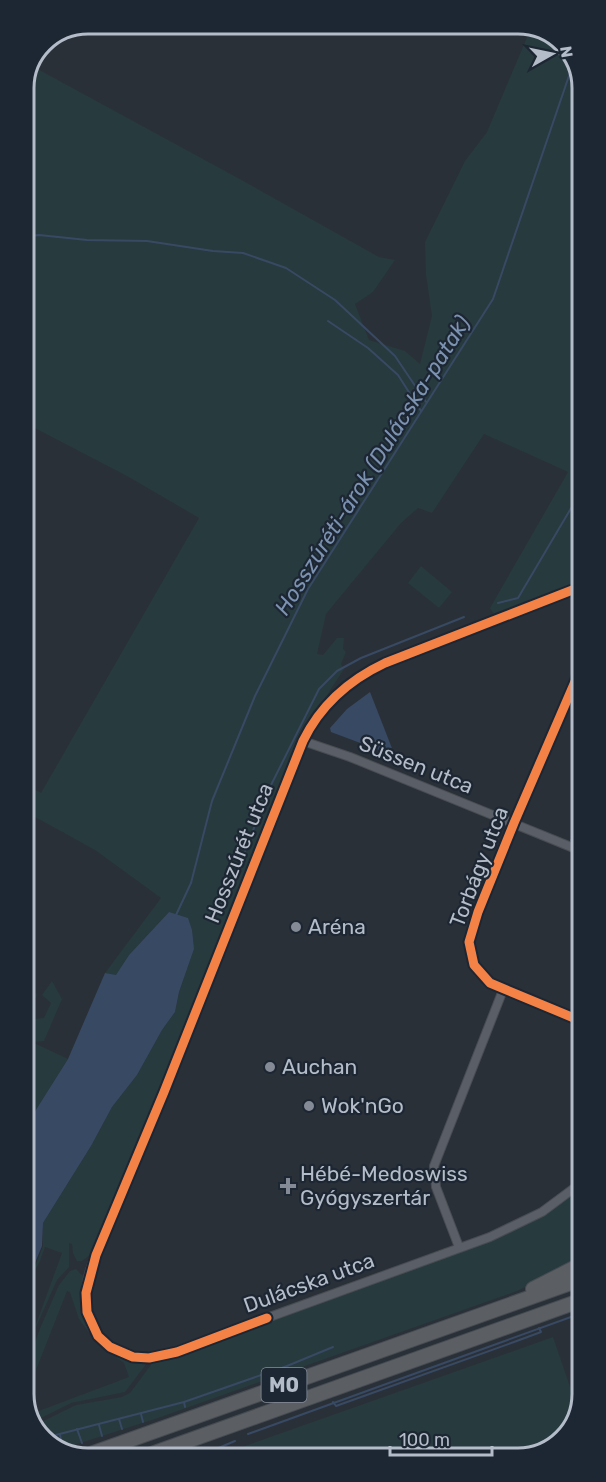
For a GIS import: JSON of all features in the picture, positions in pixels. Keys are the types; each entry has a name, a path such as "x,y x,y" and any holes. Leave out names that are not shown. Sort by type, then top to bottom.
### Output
{"highway":[{"path":"486,1314 572,1269"},
{"name":"M0","path":"110,1447 572,1283"},
{"name":"M0","path":"171,1447 572,1305"}],"street":[{"name":"Hosszúrét utca","path":"88,1281 96,1255 168,1082 303,741 317,717 330,701 362,675 385,663 572,590"},
{"name":"Torbágy utca","path":"572,689 478,912 469,942 474,965 490,983 572,1017"},
{"name":"Süssen utca","path":"303,741 350,757 572,847"},
{"path":"459,1247 436,1187 434,1166 503,990"},
{"name":"Dulácska utca","path":"88,1281 86,1303 90,1321 98,1336 110,1347 123,1354 149,1358 187,1348 490,1237 542,1212 572,1190"}],"green space":[{"path":"528,36 538,39 556,50 562,58 569,71 572,88 572,587 495,616 490,608 568,472 484,434 432,513 418,508 401,523 326,614 317,654 323,655 337,638 344,638 343,649 346,652 341,664 344,669 303,732 295,749 165,1080 94,1252 82,1261 77,1261 72,1244 69,1243 69,1267 57,1280 35,1327 62,1253 45,1247 34,1272 43,1246 43,1223 91,1146 112,1107 137,1075 162,1030 175,1012 179,992 194,949 169,912 129,955 116,976 105,973 161,898 95,850 34,817 34,790 41,793 199,518 127,476 35,428 36,74 38,69 379,257 395,260 373,292 355,304 369,340 405,351 420,364 432,316 426,275 425,242 465,161 487,132"},
{"path":"421,566 452,592 439,608 408,583"},
{"path":"52,981 62,999 44,1041 34,1042 34,1019 44,1018 51,1003 42,995"},
{"path":"34,1043 68,1059 34,1113"},
{"path":"572,1192 572,1265 517,1291 158,1418 75,1445 61,1440 50,1432 43,1421 76,1405 122,1397 130,1393 154,1361 177,1356 491,1239"},
{"path":"76,1269 83,1276 83,1313 94,1337 114,1355 147,1363 125,1392 71,1403 40,1418 37,1412 129,1377 124,1363 96,1342 79,1319 70,1292 67,1291 34,1375 34,1345 59,1285 70,1271"},
{"path":"553,1337 572,1392 569,1411 556,1432 542,1442 525,1447 241,1447"}],"water":[{"path":"370,692 395,756 331,732 330,728 347,709"},
{"path":"169,912 188,918 194,949 179,992 175,1012 162,1030 137,1075 112,1107 91,1146 43,1223 42,1246 34,1265 34,1113 68,1059 105,973 116,975 129,955"}],"waterway":[{"name":"Hosszúréti-árok (Dulácska-patak)","path":"176,915 191,883 212,801 255,696 308,589 493,299 569,74"},
{"path":"35,236 87,240 147,241 243,253 286,268 335,300 395,356 426,402"},
{"path":"328,321 368,348 398,375 421,411"},
{"path":"498,603 518,598 572,507"},
{"path":"225,902 270,787 319,689 337,671 361,658 464,617"},
{"path":"248,1434 572,1317"},
{"path":"333,1402 336,1406 541,1332 539,1328"},
{"path":"184,1402 287,1366 333,1347"},
{"path":"55,1435 184,1402 185,1407"},
{"path":"141,1414 143,1422"},
{"path":"119,1419 122,1429"},
{"path":"99,1425 102,1436"},
{"path":"77,1429 82,1443"},
{"path":"60,1435 61,1440"},
{"path":"220,1447 235,1441"}],"cycle path":[{"path":"267,1318 177,1352 149,1358 133,1357 110,1347 98,1336 87,1312 86,1293 96,1255 164,1092 303,741 318,716 337,694 372,670 572,590"},
{"path":"572,689 514,823 478,912 469,942 474,965 490,983 572,1017"}],"place":[{"name":"Aréna","path":"296,927"},
{"name":"Auchan","path":"270,1067"},
{"name":"Wok'nGo","path":"309,1106"},
{"name":"Hébé-Medoswiss Gyógyszertár","path":"288,1186"}]}
